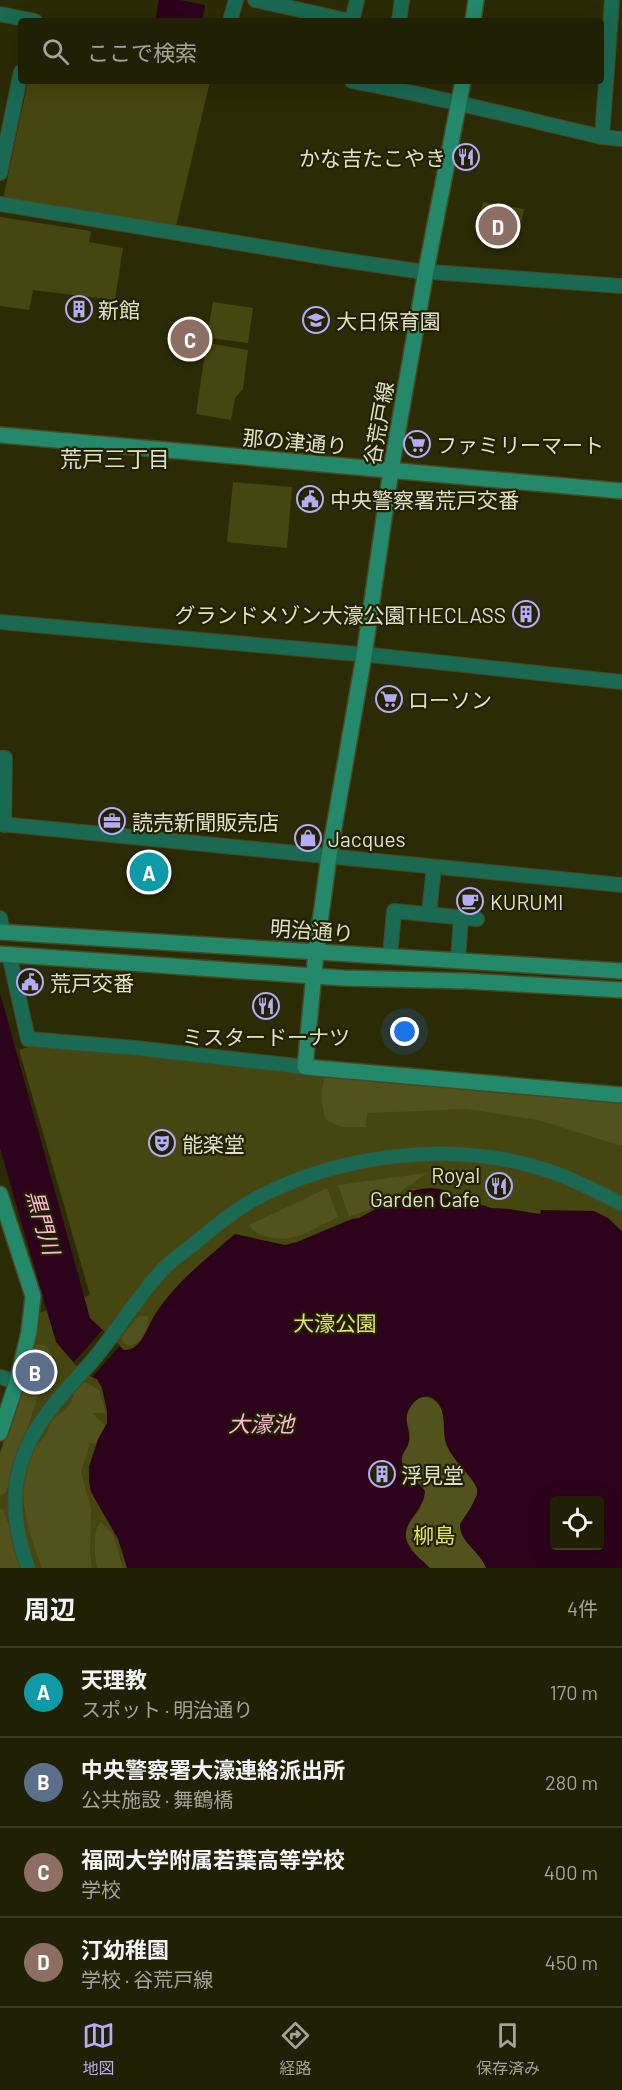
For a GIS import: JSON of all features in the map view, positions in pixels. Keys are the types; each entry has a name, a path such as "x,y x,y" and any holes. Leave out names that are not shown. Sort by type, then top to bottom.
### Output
{"street":[{"path":"231,18 236,0"},
{"path":"255,0 337,18"},
{"path":"352,18 357,0"},
{"path":"399,18 402,0"},
{"path":"473,18 476,0"},
{"path":"602,137 612,0"},
{"path":"0,14 19,18"},
{"path":"0,173 19,84"},
{"path":"386,84 459,105 602,137 622,139"},
{"name":"谷荒戸線","path":"305,1067 316,952 329,856 364,656 391,470 426,271 462,84"},
{"path":"0,204 336,260 426,271 622,286"},
{"name":"那の津通り","path":"0,435 622,491"},
{"path":"0,622 622,682"},
{"path":"0,758 5,758 2,824 622,885"},
{"path":"429,914 434,867"},
{"path":"390,956 394,911 477,919"},
{"path":"458,960 461,917"},
{"name":"明治通り","path":"1,927 316,952 622,970"},
{"path":"622,990 314,975 4,954 28,1040 135,1048 305,1067 622,1095"},
{"path":"28,1568 19,1540 14,1505 22,1461 30,1439 40,1423 111,1338 164,1268 220,1222 252,1200 292,1183 344,1166 404,1155 448,1153 495,1158 540,1168 622,1204"},
{"path":"0,1194 33,1296 29,1332 17,1382 0,1433"},
{"path":"0,1377 17,1382"}],"green space":[{"path":"27,84 209,84 176,226 3,199"},
{"path":"483,202 524,209 519,236 478,229"},
{"path":"0,217 91,231 89,242 123,248 115,300 33,290 29,310 0,306"},
{"path":"213,302 253,308 248,343 210,338 207,335"},
{"path":"208,343 248,350 243,389 235,398 231,420 196,414"},
{"path":"233,482 292,487 287,548 227,542"},
{"name":"大濠公園","path":"32,1046 130,1052 622,1101 622,1568 0,1568 0,1453 39,1313 90,1295 19,1050"},
{"path":"326,1074 622,1103 622,1146 538,1120 467,1109 367,1113 366,1127 342,1127 326,1120 322,1097"},
{"path":"427,1173 380,1204 349,1216 338,1185"},
{"path":"327,1188 338,1217 311,1231 285,1239 265,1236 249,1225"},
{"path":"148,1316 148,1325 144,1334 131,1346 123,1343 122,1337 135,1319"},
{"path":"44,1344 51,1354 53,1366 49,1373 36,1373 29,1367 35,1345"},
{"path":"85,1382 99,1390 106,1413 92,1413 111,1431 113,1445 90,1443 81,1472 91,1509 92,1568 42,1568 25,1512 23,1484 25,1469 30,1455 47,1433 52,1420 67,1408 72,1401 74,1391"},
{"path":"33,1391 38,1396 6,1492 0,1496 0,1454 20,1396 24,1392"},
{"name":"柳島","path":"423,1397 432,1399 441,1408 448,1444 456,1461 476,1487 475,1500 460,1524 470,1546 484,1561 486,1568 430,1568 407,1541 408,1528 420,1509 402,1460 410,1432 406,1418 408,1409 415,1399"},
{"path":"0,1508 4,1511 22,1568 0,1568"},
{"path":"101,1522 113,1534 123,1568 97,1568 95,1538"}],"water":[{"path":"159,0 180,0 205,5 203,18 156,18"},
{"name":"大濠池","path":"0,993 90,1318 124,1350 140,1342 156,1313 173,1291 192,1271 235,1234 285,1245 359,1218 410,1192 432,1188 444,1190 443,1197 491,1208 540,1214 541,1210 594,1211 608,1218 622,1231 622,1568 486,1568 480,1557 466,1542 460,1524 477,1495 477,1488 447,1446 440,1407 432,1398 423,1397 409,1410 407,1418 409,1442 402,1460 406,1474 425,1491 420,1507 408,1526 406,1539 414,1553 430,1568 127,1568 118,1539 91,1492 89,1481 89,1467 98,1439 107,1423 102,1388 97,1379 80,1368 56,1342 0,1148"}],"pier":[{"path":"102,1330 120,1346 92,1377 74,1362"}],"place":[{"name":"かな吉たこやき","path":"466,157"},
{"name":"汀幼稚園","path":"498,226"},
{"name":"新館","path":"79,309"},
{"name":"大日保育園","path":"316,320"},
{"name":"福岡大学附属若葉高等学校","path":"190,339"},
{"name":"ファミリーマート","path":"417,444"},
{"name":"中央警察署荒戸交番","path":"310,499"},
{"name":"グランドメゾン大濠公園THECLASS","path":"526,614"},
{"name":"ローソン","path":"389,699"},
{"name":"読売新聞販売店","path":"112,821"},
{"name":"Jacques","path":"308,838"},
{"name":"天理教","path":"149,872"},
{"name":"KURUMI","path":"470,901"},
{"name":"荒戸交番","path":"30,982"},
{"name":"ミスタードーナツ","path":"266,1006"},
{"name":"能楽堂","path":"162,1143"},
{"name":"Royal Garden Cafe","path":"499,1186"},
{"name":"中央警察署大濠連絡派出所","path":"35,1372"},
{"name":"浮見堂","path":"382,1474"}],"district":[{"name":"荒戸三丁目","path":"115,458"}],"water label":[{"name":"黒門川","path":"44,1222"}]}
